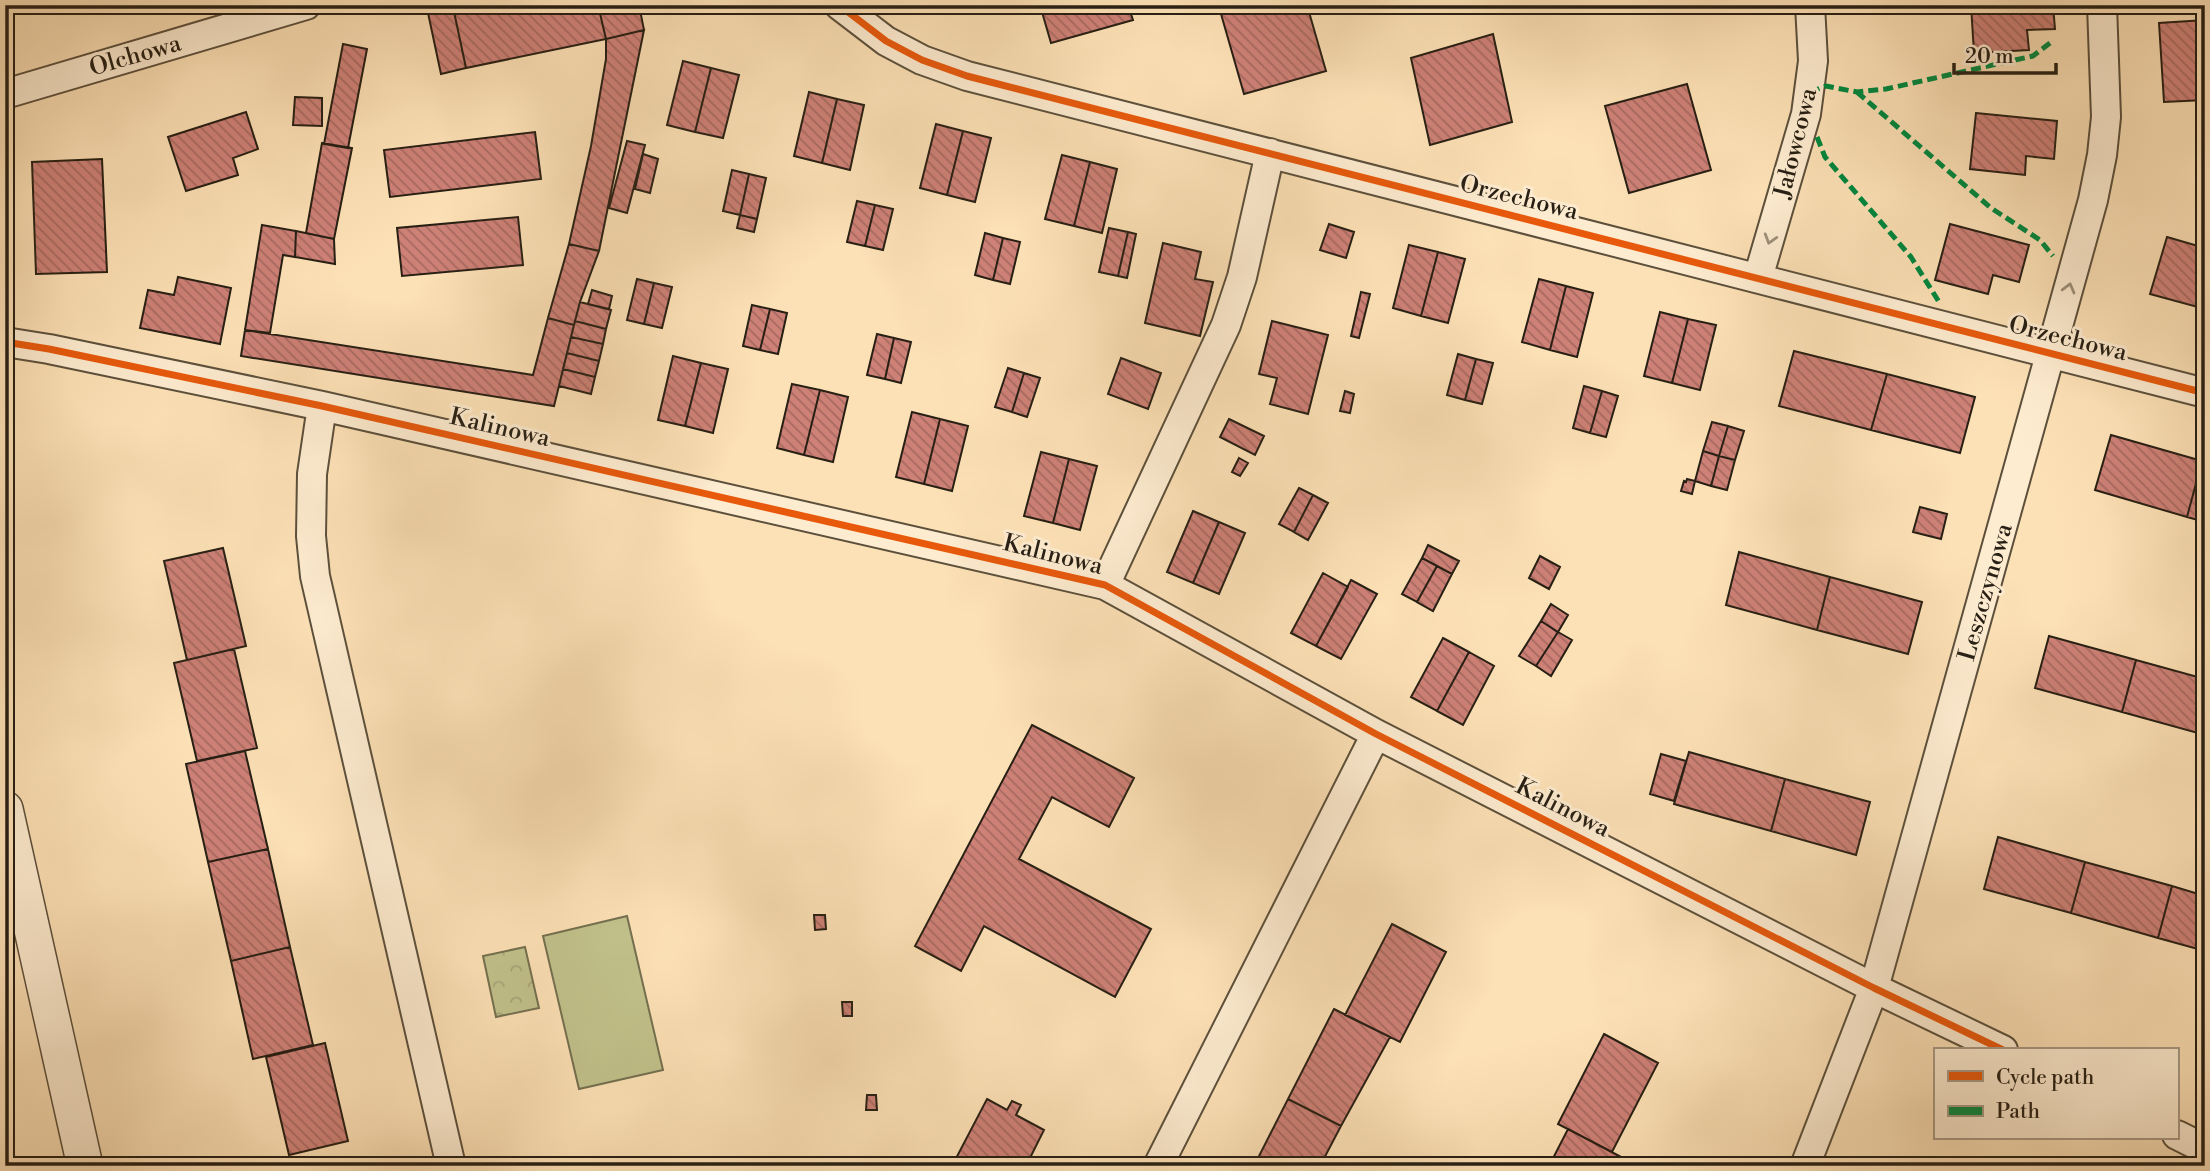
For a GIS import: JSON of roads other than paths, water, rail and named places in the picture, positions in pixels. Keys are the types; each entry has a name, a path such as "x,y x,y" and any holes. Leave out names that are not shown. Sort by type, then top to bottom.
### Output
{"street":[{"name":"Olchowa","path":"5,93 306,5"},
{"name":"Orzechowa","path":"839,5 886,41 922,60 967,76 2205,393"},
{"name":"Jałowcowa","path":"1758,278 1807,114 1813,61 1810,5"},
{"name":"Leszczynowa","path":"1805,1166 1874,988 2092,200 2102,156 2106,117 2102,5"},
{"path":"1105,585 1226,325 1242,277 1270,153"},
{"name":"Kalinowa","path":"5,342 322,406 1105,585 1376,734 1874,988 1999,1048"},
{"path":"322,406 312,474 311,536 315,576 451,1166"},
{"path":"1158,1166 1376,734"},
{"path":"5,809 85,1166"},
{"path":"2178,1136 2205,1149"}]}
